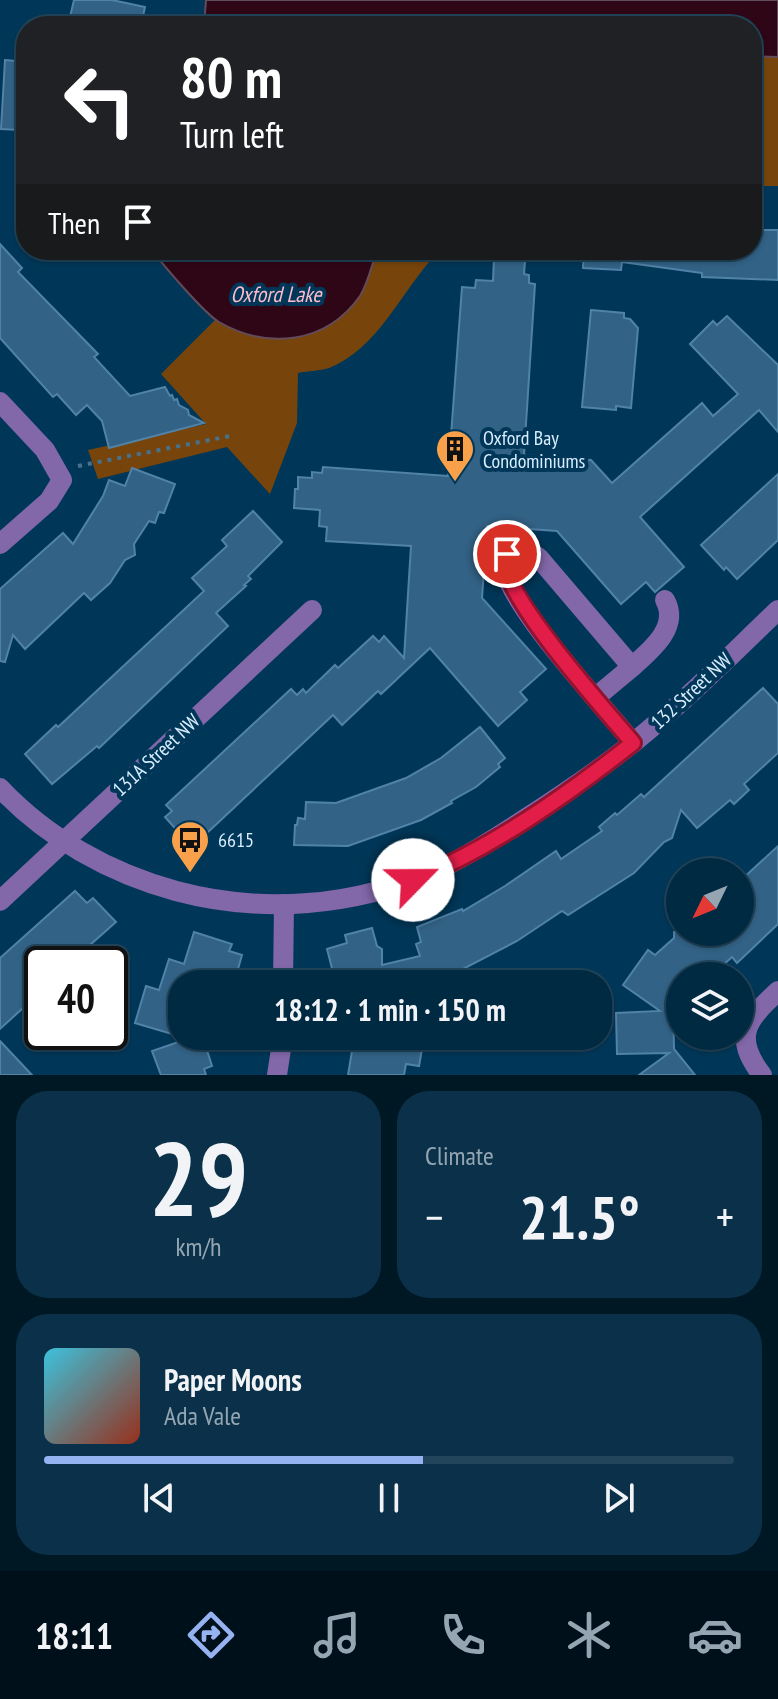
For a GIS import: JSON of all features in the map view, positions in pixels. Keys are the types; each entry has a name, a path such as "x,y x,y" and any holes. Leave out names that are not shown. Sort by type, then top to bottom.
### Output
{"street":[{"path":"0,402 45,450 59,475 49,501 0,544"},
{"path":"632,667 539,558 527,550 507,554 503,560 504,569 524,607 633,743"},
{"path":"596,697 655,646 665,632 669,608 665,600"},
{"name":"131A Street NW","path":"0,901 312,610"},
{"name":"132 Street NW","path":"0,788 39,824 64,841 123,873 162,887 216,900 284,904 383,890 436,870 488,842 568,791 633,743 778,610"},
{"path":"283,970 284,904"},
{"path":"762,1075 750,1056 746,1040 750,1020 778,991"},
{"path":"277,1075 281,1050"}],"path":[{"path":"59,475 235,435"}],"shaded area":[{"path":"206,0 778,0 778,186 762,186 762,16 205,16"},
{"path":"161,260 431,260 363,346 329,368 298,373 297,423 270,494 227,447 98,479 88,450 206,424 161,374 215,320"}],"water":[{"path":"206,0 778,0 778,57 762,56 762,16 205,16"},
{"name":"Oxford Lake","path":"160,260 374,260 363,291 346,312 331,324 295,338 257,336 219,322"}],"building":[{"path":"74,0 112,0 145,7 143,16 70,16"},
{"path":"5,60 16,61 16,130 1,129"},
{"path":"762,230 778,230 778,280 702,277 702,273 622,262 621,270 583,268 583,260 762,260"},
{"path":"0,244 22,268 18,272 98,354 94,357 130,396 165,387 179,405 188,410 189,415 204,423 109,448 102,421 87,405 76,415 57,394 53,397 0,338"},
{"name":"Oxford Bay Condominiums","path":"494,260 515,260 525,261 524,274 529,275 529,283 535,284 524,455 591,460 612,483 702,403 713,416 738,394 690,344 713,321 717,325 727,316 778,365 778,432 759,410 640,517 684,567 655,592 646,582 621,604 557,531 487,526 482,598 546,669 520,692 527,700 498,726 430,648 342,725 333,715 192,847 165,817 172,811 166,805 291,689 297,695 303,689 306,693 335,665 338,668 373,636 379,642 384,636 404,658 411,546 326,541 327,527 319,526 320,510 294,508 295,489 298,489 298,477 312,478 312,472 322,473 323,467 448,476 462,287 475,288 476,280 493,281"},
{"path":"591,310 624,313 624,318 630,319 638,328 631,408 582,407"},
{"path":"132,468 175,484 164,513 159,512 155,523 149,521 134,544 135,555 125,560 110,583 91,600 84,593 25,649 13,635 5,662 0,661 0,589 63,533 73,544 103,496 109,480 125,486"},
{"path":"778,474 778,540 737,579 701,545"},
{"path":"253,511 282,542 248,576 251,579 246,586 216,613 228,626 99,748 97,746 52,784 25,754 204,591 192,578 227,546 222,540"},
{"path":"763,688 778,704 778,753 744,784 749,790 734,804 730,800 697,828 681,810 672,838 664,842 634,873 568,915 562,911 517,941 461,970 332,970 327,949 347,943 345,935 372,928 377,946 382,949 382,965 420,956 416,944 421,942 417,927 463,911 556,851 561,859 602,831 599,827 615,813 617,815 641,794 644,797"},
{"path":"480,727 505,758 498,764 500,767 452,803 421,820 348,846 294,845 295,825 298,818 305,819 306,802 336,803 406,778 441,758"},
{"path":"778,846 778,924 738,962 732,957 726,962 666,962 666,1050 675,1050 695,1075 639,1075 669,1053 617,1054 616,1013 660,1011 623,985 648,950 655,955 666,945 754,946 754,868"},
{"path":"75,891 87,903 93,898 116,922 90,946 24,946 24,1009 0,1029 0,958"},
{"path":"194,932 232,944 229,951 242,955 238,970 168,970 168,1033 135,1023 146,986 159,990 169,959 184,964"},
{"path":"0,1041 32,1075 0,1075"},
{"path":"168,1046 168,1050 207,1050 212,1066 204,1069 206,1075 161,1075 152,1051"},
{"path":"352,1050 422,1050 419,1066 406,1064 404,1075 348,1075"}],"place":[{"name":"Oxford Bay Condominiums","path":"455,483"},
{"name":"6615","path":"190,874"}],"route":[{"path":"413,880 488,842 582,782 633,743 524,607 504,569 503,560 507,554"}]}
